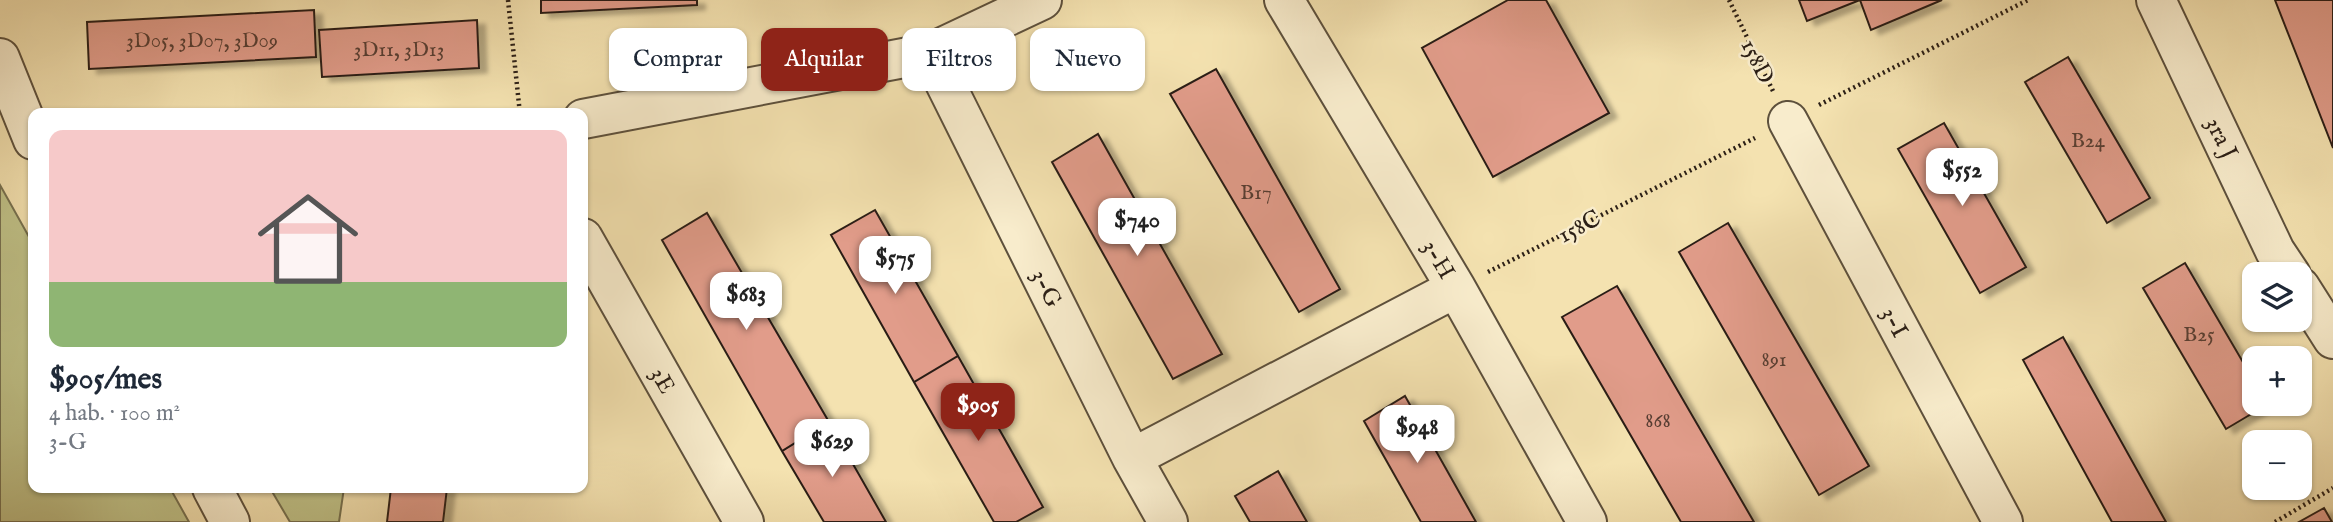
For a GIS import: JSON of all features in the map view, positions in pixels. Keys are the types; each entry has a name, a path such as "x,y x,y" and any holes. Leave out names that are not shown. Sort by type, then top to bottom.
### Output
{"street":[{"path":"983,28 1042,0"},
{"name":"3-H","path":"1284,0 1456,288 1587,522"},
{"name":"3ra J","path":"2156,0 2283,262"},
{"path":"588,118 902,58"},
{"path":"4,75 28,128"},
{"name":"3-G","path":"949,91 1132,458 1168,522"},
{"name":"3-I","path":"1788,121 2003,522"},
{"name":"3E","path":"588,247 744,522"},
{"path":"1132,458 1456,288"},
{"path":"2312,307 2333,339"},
{"path":"215,493 230,522"}],"path":[{"path":"508,0 519,108"},
{"name":"158D","path":"1729,0 1788,121"},
{"name":"158C","path":"1456,288 2028,0"},
{"path":"2275,522 2333,488"}],"green space":[{"path":"0,185 28,235 28,493 173,493 189,522 0,522"},
{"path":"273,493 343,493 339,522 290,522"}],"building":[{"path":"541,0 697,0 697,5 541,13"},
{"path":"1508,0 1546,0 1609,113 1493,177 1422,48"},
{"path":"1799,0 1860,0 1807,21"},
{"path":"1860,0 1942,0 1871,30"},
{"path":"2275,0 2333,0 2333,148"},
{"path":"314,10 316,57 89,69 87,22"},
{"path":"477,20 479,68 322,77 319,30"},
{"path":"2068,57 2150,198 2107,223 2025,82"},
{"path":"1216,69 1340,289 1299,312 1170,94"},
{"path":"1944,123 2026,267 1980,293 1898,149"},
{"path":"1098,134 1222,354 1173,379 1052,162"},
{"path":"875,210 958,356 914,382 831,235"},
{"path":"707,213 829,422 782,451 662,240"},
{"path":"1728,223 1869,466 1819,495 1679,252"},
{"path":"2185,263 2242,360 2242,416 2248,416 2226,429 2143,288"},
{"path":"1617,286 1754,522 1681,522 1562,317"},
{"path":"2063,337 2166,522 2112,522 2023,360"},
{"path":"958,356 1043,507 1016,522 994,522 914,382"},
{"path":"1405,396 1476,522 1421,522 1364,421"},
{"path":"829,422 886,522 824,522 782,451"},
{"path":"1278,471 1307,522 1250,522 1235,496"},
{"path":"390,493 446,493 443,522 387,522"},
{"path":"2324,508 2332,522 2299,522"}]}
